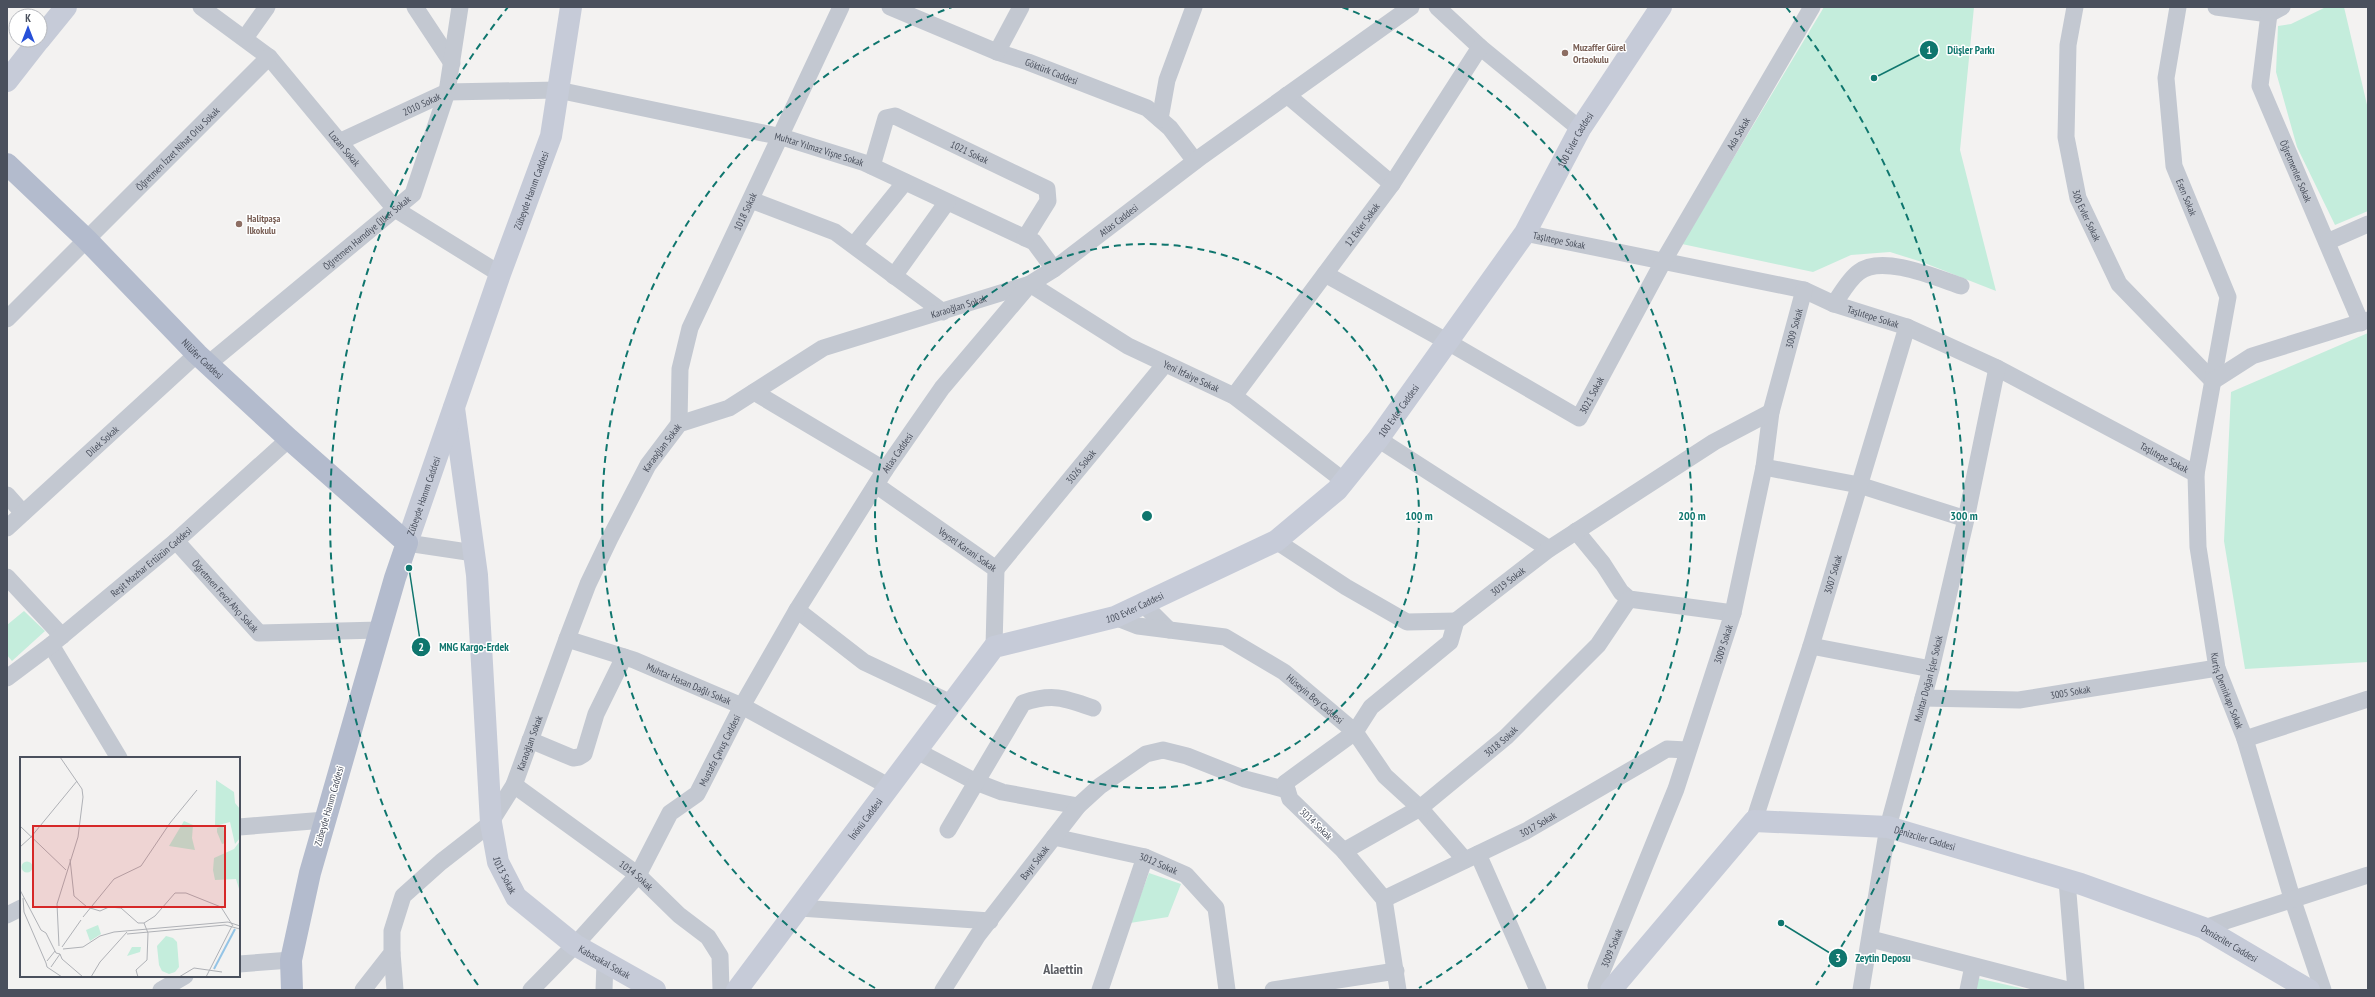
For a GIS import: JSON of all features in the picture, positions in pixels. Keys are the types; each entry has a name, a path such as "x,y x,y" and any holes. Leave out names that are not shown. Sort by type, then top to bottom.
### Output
{"main road":[{"path":"48,30 66,7"},
{"name":"Zübeyde Hanım Caddesi","path":"292,990 291,960 310,873 380,630 408,543 500,274 551,136 571,7"},
{"name":"100 Evler Caddesi","path":"994,647 1115,617 1276,541 1337,490 1378,439 1525,233 1580,129 1661,7"},
{"path":"7,81 34,48"},
{"name":"Nilüfer Caddesi","path":"7,164 86,239 202,359 289,439 408,543"},
{"name":"1013 Sokak","path":"454,408 477,575 492,821 498,862 516,897 575,946"},
{"name":"İnönü Caddesi","path":"738,990 994,647"},
{"path":"1603,987 1754,821"},
{"name":"Denizciler Caddesi","path":"1754,821 1888,827 2067,881 2204,928 2309,990"},
{"name":"Kabasakal Sokak","path":"575,946 656,990"}],"street":[{"name":"Lozan Sokak","path":"201,7 245,38 268,57 394,210 500,274"},
{"path":"245,38 267,7"},
{"path":"415,7 452,63"},
{"name":"Öğretmen Hamdiye Ülker Sokak","path":"202,359 413,194 447,92 460,7"},
{"name":"1018 Sokak","path":"679,424 680,369 690,328 750,200 782,137 841,7"},
{"name":"Göktürk Caddesi","path":"890,7 997,52 1028,62 1147,108 1170,128 1195,161"},
{"path":"997,52 1020,7"},
{"path":"1160,119 1167,80 1194,7"},
{"name":"Atlas Caddesi","path":"876,485 942,388 1030,284 1054,269 1195,161 1411,7"},
{"path":"1437,7 1480,47 1580,129"},
{"name":"Ada Sokak","path":"1664,260 1812,7"},
{"name":"300 Evler Sokak","path":"2076,7 2068,45 2066,137 2078,198 2119,284 2213,381"},
{"name":"Esen Sokak","path":"2178,7 2166,78 2174,166 2228,297 2213,381"},
{"path":"2216,7 2276,11"},
{"name":"Öğretmenler Sokak","path":"2276,11 2260,86 2327,242 2364,321"},
{"name":"12 Evler Sokak","path":"1234,396 1392,184 1480,47"},
{"name":"Öğretmen İzzet Nihat Orlu Sokak","path":"7,319 268,57"},
{"name":"2010 Sokak","path":"339,142 447,92 558,90"},
{"name":"Muhtar Yılmaz Vişne Sokak","path":"558,90 782,137 872,166 1034,242 1054,269"},
{"path":"1288,95 1392,184"},
{"name":"1021 Sokak","path":"872,166 886,118 895,116 1047,189 1048,201 1025,238"},
{"path":"854,246 905,182"},
{"path":"750,200 835,232 943,312"},
{"path":"894,276 946,202"},
{"path":"2327,242 2368,224"},
{"name":"Taşlıtepe Sokak","path":"1525,233 1664,260 1804,290 1834,304 1908,326 1997,368 2196,474"},
{"name":"3021 Sokak","path":"1448,342 1579,418 1664,260"},
{"path":"1834,304 1859,271 1882,265 1906,268 1961,286"},
{"path":"1325,274 1448,342"},
{"name":"Karaoğlan Sokak","path":"395,990 392,931 403,896 441,862 492,821 514,785 588,584 648,465 679,424 729,408 823,348 1030,284"},
{"name":"Yeni İtfaiye Sokak","path":"1030,284 1128,346 1234,396 1344,481"},
{"name":"3009 Sokak","path":"1603,987 1676,788 1687,750 1733,613 1764,467 1771,412 1804,290"},
{"path":"2213,381 2252,356 2364,321"},
{"name":"3007 Sokak","path":"1754,821 1811,646 1908,326"},
{"name":"Dilek Sokak","path":"7,528 202,359"},
{"name":"3026 Sokak","path":"996,569 1165,364"},
{"name":"Muhtar Doğan İşler Sokak","path":"1861,990 1871,938 1888,827 1931,669 1966,519 1997,368"},
{"name":"Kurtiş Demirkapı Sokak","path":"2213,381 2196,474 2198,547 2218,668 2245,739 2292,898 2323,990"},
{"path":"754,392 885,470"},
{"name":"3019 Sokak","path":"1456,621 1549,549 1576,531 1714,442 1771,412"},
{"name":"Reşit Mazhar Ertüzün Caddesi","path":"7,678 57,640 176,541 289,439"},
{"path":"1378,439 1549,549"},
{"path":"1764,467 1859,485 1966,519"},
{"name":"Veysel Karani Sokak","path":"876,485 996,569 994,647"},
{"name":"Mustafa Çavuş Caddesi","path":"531,990 575,946 638,875 670,813 697,794 742,706 796,610 876,485"},
{"path":"7,494 23,513"},
{"path":"1576,531 1603,564 1621,592 1629,599 1733,613"},
{"name":"Öğretmen Fevzi Ahçı Sokak","path":"176,541 259,633 380,630"},
{"path":"1276,541 1346,588 1407,622 1456,621 1450,642 1371,707 1355,732 1285,783 1288,790"},
{"path":"408,543 474,553"},
{"path":"7,577 57,640 119,757"},
{"name":"3018 Sokak","path":"1344,851 1420,808 1506,736 1598,645 1629,599"},
{"path":"1143,604 1169,630"},
{"path":"796,610 864,662 952,704"},
{"name":"Hüseyin Bey Caddesi","path":"1115,617 1138,626 1225,637 1284,672 1355,732 1385,776 1471,857 1538,990"},
{"name":"Muhtar Hasan Dağlı Sokak","path":"567,639 624,657 742,706 890,787"},
{"path":"1811,646 1931,669"},
{"path":"530,740 573,758 584,754 596,714 624,657"},
{"name":"3005 Sokak","path":"1923,698 2019,700 2218,668"},
{"path":"948,830 1023,703 1039,698 1062,697 1093,708"},
{"path":"2245,739 2368,700"},
{"name":"3017 Sokak","path":"1384,899 1526,832 1667,749 1687,750"},
{"name":"Bayır Sokak","path":"943,990 978,936 1078,806 1100,786 1146,754 1163,750 1187,756 1244,779 1288,790"},
{"path":"917,751 976,782 1002,792 1078,806"},
{"name":"1014 Sokak","path":"514,785 638,875 679,915 708,937 720,956 721,990"},
{"name":"3014 Sokak","path":"1288,790 1290,799 1344,851 1384,899"},
{"path":"240,827 325,820"},
{"name":"3012 Sokak","path":"1054,837 1145,857 1186,875 1216,908 1227,990"},
{"path":"1100,990 1145,857"},
{"path":"2204,928 2292,898 2368,875"},
{"path":"2067,881 2076,990"},
{"path":"1384,899 1398,990"},
{"path":"7,915 20,908"},
{"path":"800,908 990,921"},
{"path":"1871,938 2068,990"},
{"path":"363,990 392,953"},
{"path":"240,964 291,960"},
{"path":"604,990 605,963"},
{"path":"1968,990 1973,966"},
{"path":"1272,990 1396,972"},
{"path":"161,990 183,977"}],"green space":[{"path":"1824,7 1974,7 1960,150 1996,291 1922,262 1890,252 1851,255 1813,272 1682,244"},
{"path":"2326,7 2344,7 2368,109 2368,211 2335,225 2297,147 2276,72 2278,26 2291,24"},
{"path":"2368,333 2368,662 2245,669 2224,541 2231,392"},
{"path":"24,611 45,631 12,661 7,655 7,625"},
{"path":"1149,873 1181,884 1168,917 1130,923"},
{"path":"1977,978 2029,990 1974,990"}],"place":[{"name":"Muzaffer Gürel Ortaokulu","path":"1565,53"},
{"name":"Düşler Parkı","path":"1874,78"},
{"name":"Halitpaşa İlkokulu","path":"239,224"},
{"name":"MNG Kargo-Erdek","path":"409,568"},
{"name":"Zeytin Deposu","path":"1781,923"}],"district":[{"name":"Alaettin","path":"1063,969"}]}
